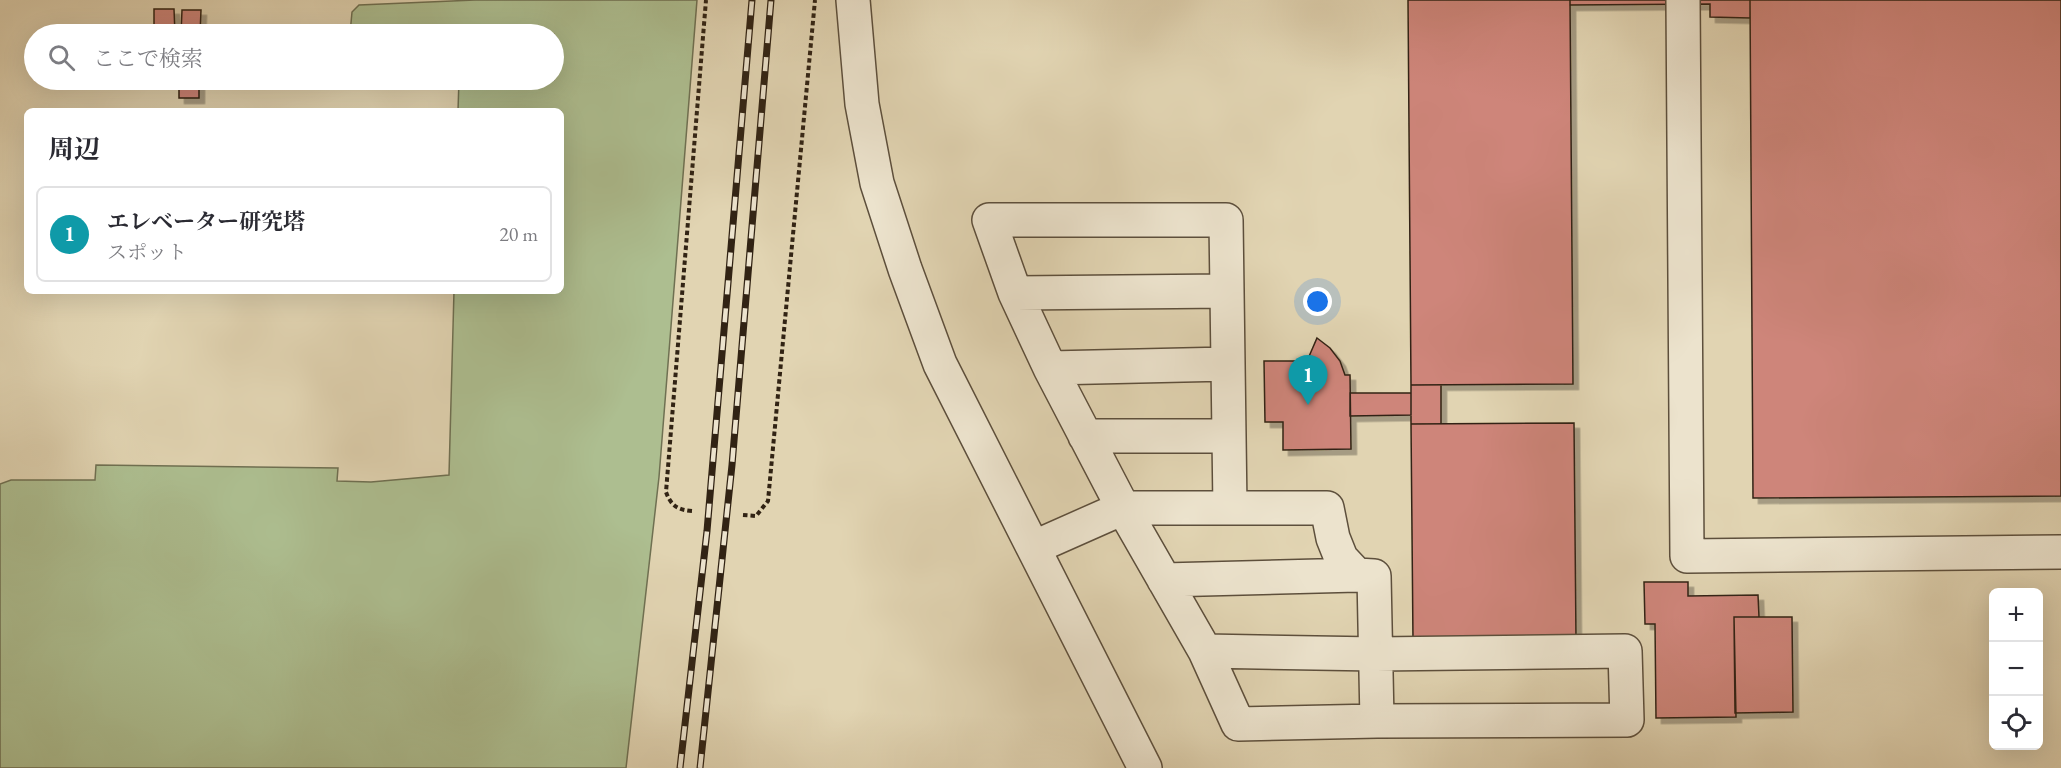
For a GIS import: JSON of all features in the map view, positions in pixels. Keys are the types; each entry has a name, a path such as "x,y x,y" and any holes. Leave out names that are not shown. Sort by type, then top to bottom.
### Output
{"street":[{"path":"853,0 862,104 877,183 905,269 940,364 1145,768"},
{"path":"1683,0 1687,556 2061,552"},
{"path":"1205,651 1376,654 1625,651 1627,720 1238,724 1205,651 1123,508 1050,368 1015,293 989,220 1226,220 1230,508"},
{"path":"1015,293 1227,291"},
{"path":"1050,368 1228,364"},
{"path":"1085,436 1229,436"},
{"path":"1035,548 1123,508 1327,508 1333,538 1341,558 1357,575"},
{"path":"1164,580 1374,576 1377,721"}],"path":[{"path":"692,511 680,510 670,503 666,492 706,0"},
{"path":"743,515 756,516 768,501 815,0"}],"green space":[{"path":"475,0 697,0 659,477 626,768 0,768 0,484 11,480 95,480 96,465 338,468 337,481 371,482 449,475 454,294 564,294 564,108 458,108 459,90 564,90 564,24 351,24 352,12 359,5"}],"building":[{"path":"1408,0 1570,0 1573,384 1411,385"},
{"path":"1570,0 1750,0 1750,18 1710,17 1710,4 1570,5"},
{"path":"1750,0 2061,0 2061,496 1753,498"},
{"path":"154,9 174,9 175,24 154,24"},
{"path":"182,10 201,10 200,24 181,24"},
{"path":"179,90 199,90 199,98 179,98"},
{"path":"1317,338 1330,348 1340,361 1345,375 1350,375 1351,449 1283,450 1283,422 1265,422 1264,361 1307,361"},
{"path":"1411,385 1441,385 1441,424 1411,424"},
{"path":"1350,393 1411,393 1411,415 1350,416"},
{"path":"1574,423 1576,639 1413,640 1411,424"},
{"path":"1644,582 1688,582 1688,596 1758,595 1759,617 1734,617 1736,717 1656,718 1655,624 1645,624"},
{"path":"1734,617 1792,617 1793,712 1735,713"}],"railway":[{"path":"680,768 707,531 752,0"},
{"path":"700,768 732,465 771,0"}],"place":[{"name":"エレベーター研究塔","path":"1308,405"}]}
